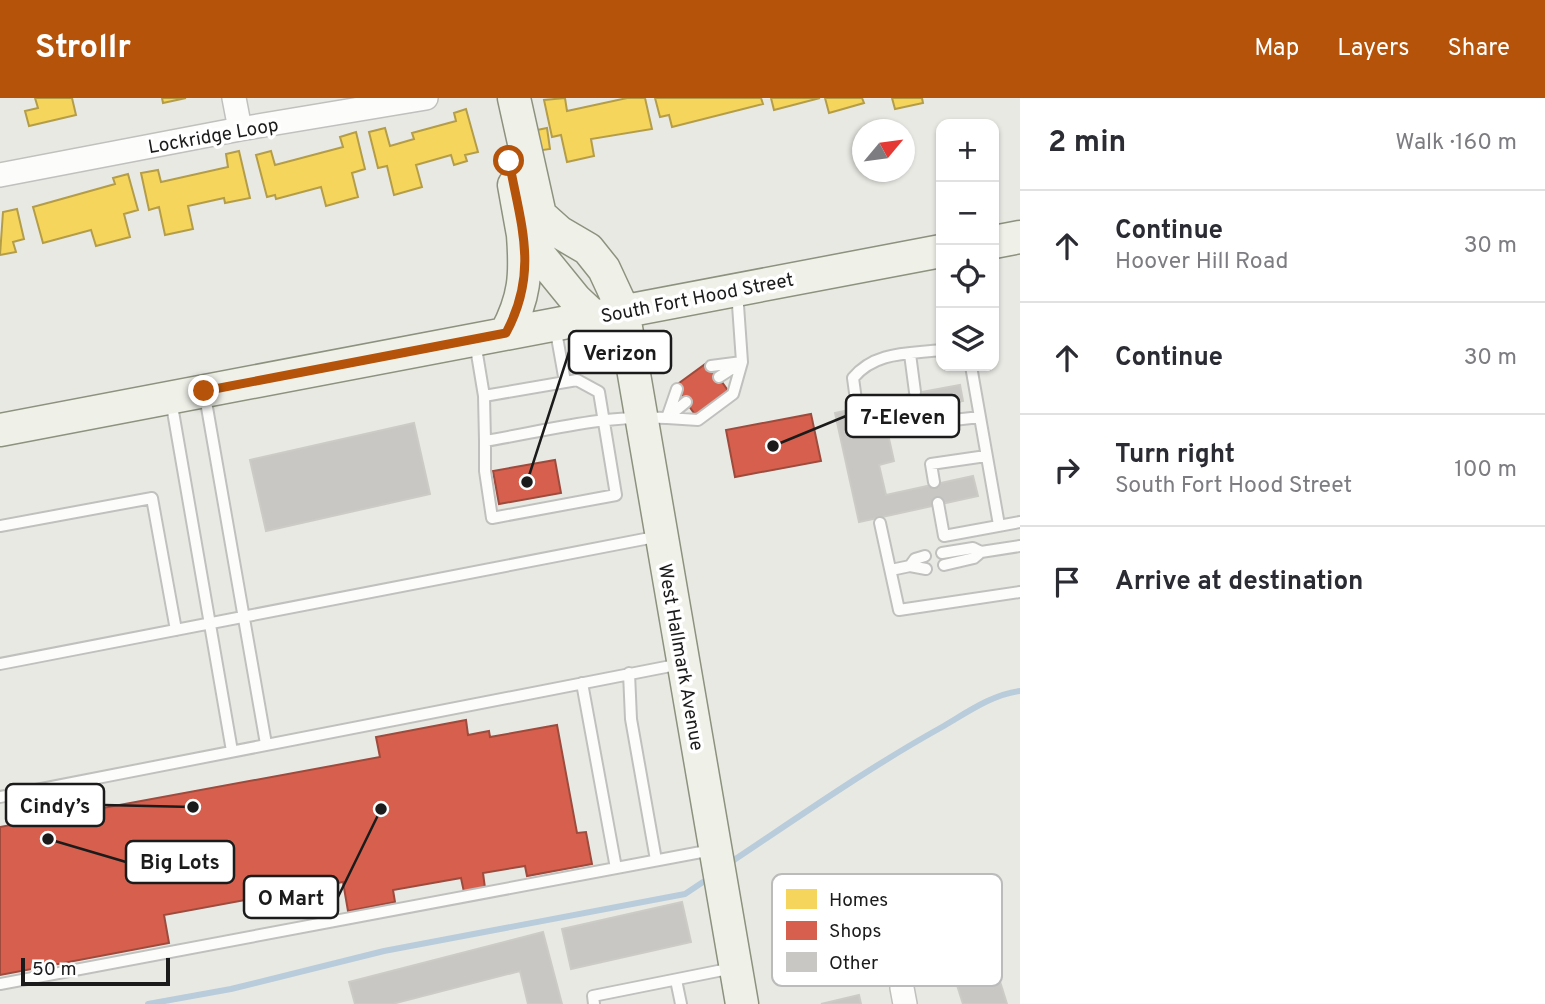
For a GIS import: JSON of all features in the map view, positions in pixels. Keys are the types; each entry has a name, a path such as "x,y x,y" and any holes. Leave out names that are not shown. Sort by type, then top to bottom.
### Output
{"street":[{"path":"234,98 240,129"},
{"name":"Lockridge Loop","path":"0,175 240,129 426,98"},
{"path":"503,98 499,106 523,235 526,276 517,312 506,333"},
{"name":"West Hallmark Avenue","path":"514,98 540,215 559,232 588,249 604,269 623,310 653,417 661,536 742,1004"},
{"path":"523,235 576,300 593,316"},
{"path":"999,241 1020,237"},
{"name":"South Fort Hood Street","path":"0,430 936,252"}],"lane":[{"path":"485,441 604,421 653,417 698,420 733,394 742,362 737,289"},
{"path":"555,324 565,382"},
{"path":"475,339 484,396 485,471 492,518 616,495 599,392 577,380 484,396"},
{"path":"856,400 853,378 863,365 884,356 936,351"},
{"path":"909,354 915,392"},
{"path":"711,366 742,362"},
{"path":"719,377 742,362"},
{"path":"972,371 999,525"},
{"path":"653,417 677,389"},
{"path":"204,391 266,744"},
{"path":"170,397 232,751"},
{"path":"653,417 686,402"},
{"path":"918,409 927,423 980,417"},
{"path":"934,482 931,464 986,456"},
{"path":"0,526 152,498 176,630"},
{"path":"938,503 944,536 1020,522"},
{"path":"880,523 899,610 1020,592"},
{"path":"0,664 661,536"},
{"path":"944,565 974,558 981,552 1020,546"},
{"path":"942,553 973,548 981,552"},
{"path":"910,566 915,559 925,556"},
{"path":"891,570 910,566 926,569"},
{"path":"0,797 683,664"},
{"path":"629,673 631,719 656,860"},
{"path":"582,683 616,868"},
{"path":"0,984 715,849"},
{"path":"594,1004 593,996 736,968"},
{"path":"676,980 681,1004"}],"building: Homes":[{"path":"35,98 72,98 76,115 29,126 25,111 38,108"},
{"path":"162,98 186,98 163,103"},
{"path":"565,98 567,111 627,98 645,98 652,129 591,139 594,156 567,162 561,135 552,137 544,100"},
{"path":"655,98 761,98 763,104 672,127 669,115 660,117"},
{"path":"771,98 820,98 774,110"},
{"path":"825,98 862,98 864,103 829,113"},
{"path":"892,98 922,98 923,103 895,109"},
{"path":"466,109 478,152 465,155 467,161 454,165 451,155 416,165 422,187 394,195 387,166 378,168 369,132 385,128 390,146 414,139 412,133 456,121 454,113"},
{"path":"547,128 550,149 536,151 532,131"},
{"path":"356,132 365,169 352,173 358,197 326,206 321,187 276,199 275,195 267,197 256,155 271,151 275,165 343,147 340,137"},
{"path":"239,151 250,198 225,203 224,198 188,206 193,229 165,235 159,207 149,210 141,173 158,170 161,182 228,167 226,154"},
{"path":"128,174 138,210 124,214 130,237 96,246 91,230 43,243 33,207 115,184 113,178"},
{"path":"17,209 24,239 13,242 16,252 0,255 3,212"}],"building: Shops":[{"path":"708,362 729,392 696,416 675,386"},
{"path":"811,414 821,461 735,477 726,430"},
{"path":"555,460 561,493 499,504 493,471"},
{"path":"466,720 468,735 489,731 490,737 557,725 577,833 586,832 592,864 527,876 525,866 483,873 485,888 464,892 461,878 393,890 395,902 348,911 343,882 164,915 169,943 0,975 0,827 380,757 376,737"}],"building: Other":[{"path":"960,385 963,401 892,414 889,398"},
{"path":"881,403 894,461 879,465 886,495 973,476 978,496 859,522 835,413"},
{"path":"414,423 430,494 266,531 250,460"},
{"path":"682,902 691,942 571,969 562,929"},
{"path":"543,932 562,1004 528,1004 520,971 392,1004 355,1004 349,982"},
{"path":"957,986 1001,986 1007,1004 963,1004"},
{"path":"859,995 861,1004 821,1004"}],"waterway":[{"path":"734,860 915,742 990,700 1020,691"},
{"path":"148,1004 231,989 384,951 685,894 703,882"}],"place":[{"name":"7-Eleven","path":"773,446"},
{"name":"Verizon","path":"527,482"},
{"name":"Cindy’s","path":"193,807"},
{"name":"O Mart","path":"381,809"},
{"name":"Big Lots","path":"48,839"}],"route":[{"path":"204,391 506,333 517,312 526,276 523,235 509,161"}]}
